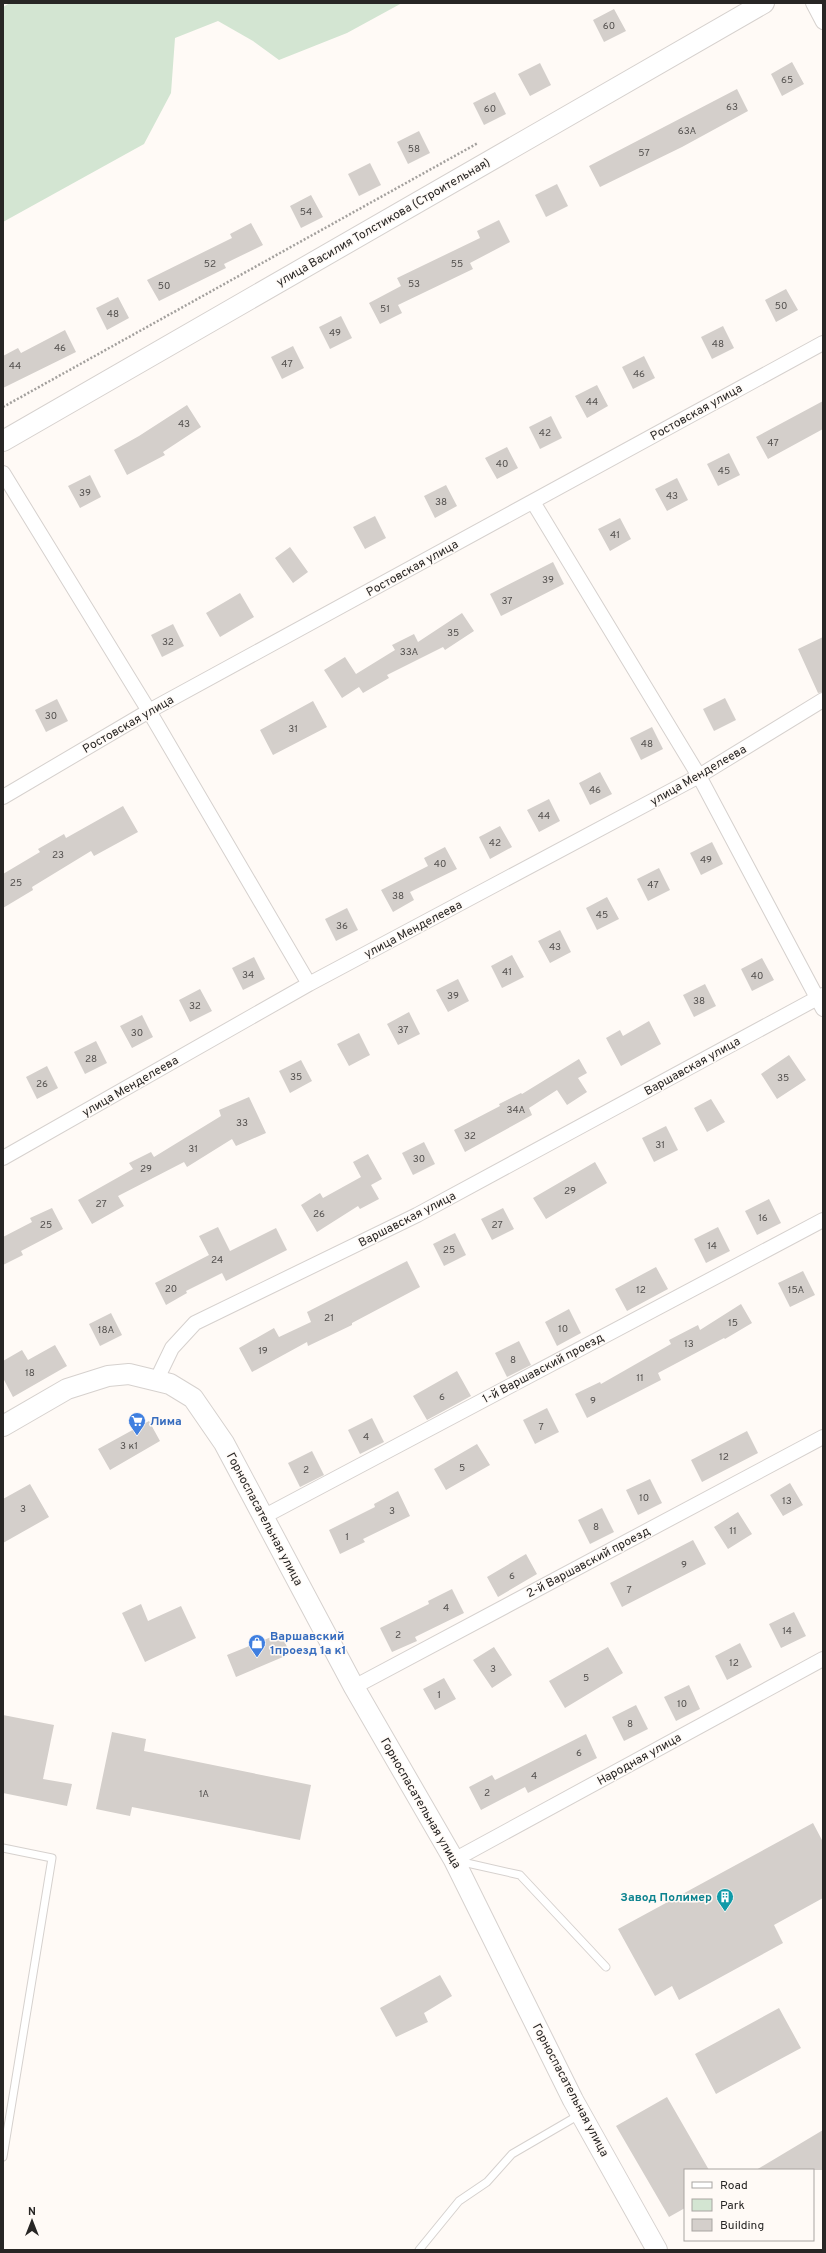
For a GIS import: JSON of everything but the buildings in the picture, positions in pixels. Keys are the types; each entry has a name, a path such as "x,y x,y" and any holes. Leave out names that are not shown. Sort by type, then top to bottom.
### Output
{"main road":[{"name":"улица Василия Толстикова (Строительная)","path":"3,442 764,3"},
{"path":"3,1426 67,1389 89,1380 129,1374 156,1381"},
{"name":"Горноспасательная улица","path":"156,1381 170,1384 194,1398 224,1443 354,1687 454,1860 581,2114 658,2250"}],"street":[{"path":"813,3 823,22"},
{"name":"Ростовская улица","path":"3,797 149,711 823,343"},
{"path":"3,473 149,711 309,984"},
{"path":"533,502 699,776 821,1000"},
{"name":"улица Менделеева","path":"3,1158 309,984 699,776 823,700"},
{"name":"Варшавская улица","path":"156,1381 172,1348 194,1324 417,1215 821,1000"},
{"name":"1-й Варшавский проезд","path":"263,1517 823,1220"},
{"name":"2-й Варшавский проезд","path":"354,1687 823,1437"},
{"name":"Народная улица","path":"454,1860 823,1659"}],"lane":[{"path":"3,1848 52,1858 3,2157"},
{"path":"454,1860 520,1876 606,1967"},
{"path":"418,2250 459,2201 487,2182 512,2154 581,2114"}],"path":[{"path":"3,408 485,139"}],"green space":[{"path":"10,3 402,3 347,33 279,60 253,41 218,21 175,38 171,93 144,144 3,222 3,7"}],"place":[{"name":"Лима","path":"137,1436"},
{"name":"Варшавский 1проезд 1а к1","path":"257,1658"},
{"name":"Завод Полимер","path":"725,1912"}]}
